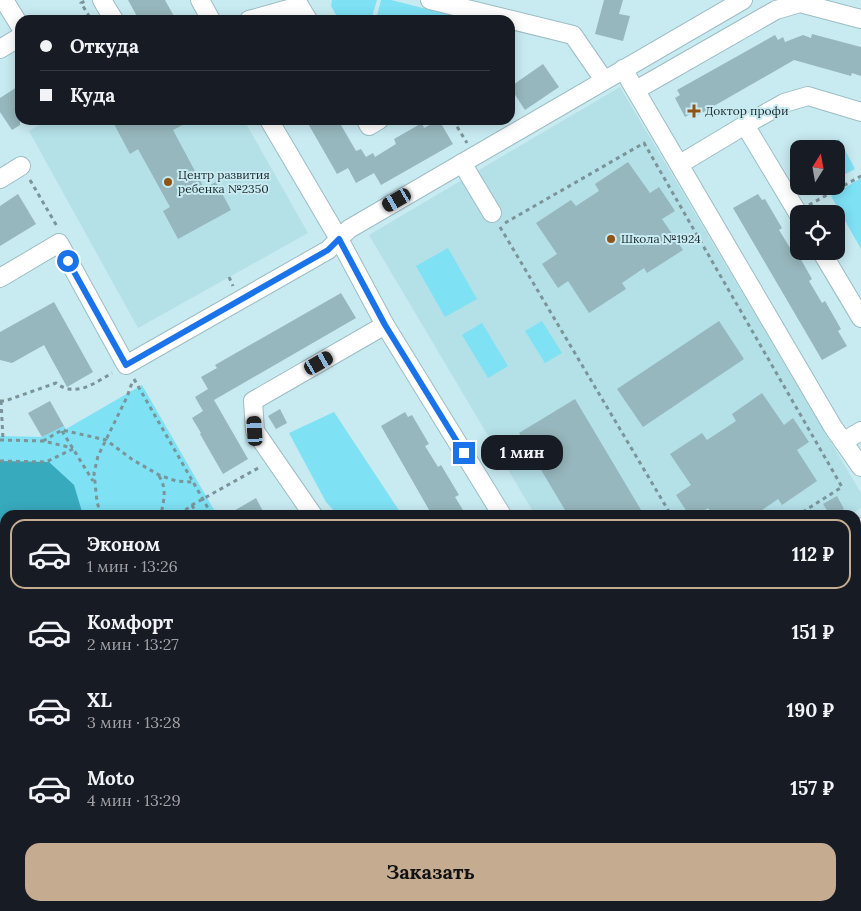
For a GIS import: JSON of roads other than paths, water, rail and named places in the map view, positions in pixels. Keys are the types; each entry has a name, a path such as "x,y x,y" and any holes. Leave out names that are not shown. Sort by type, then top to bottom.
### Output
{"lane":[{"path":"4,0 15,18"},
{"path":"102,0 111,15"},
{"path":"200,0 208,15"},
{"path":"430,0 491,15"},
{"path":"0,278 59,243 126,365 328,250 349,228 743,0"},
{"path":"636,90 776,10 800,3 861,20"},
{"path":"273,15 301,9"},
{"path":"515,21 573,35 604,80"},
{"path":"0,49 15,40"},
{"path":"624,69 833,427 861,468"},
{"path":"680,164 745,124 784,103 808,96 861,112"},
{"path":"745,124 793,205"},
{"path":"272,125 339,239 385,325 499,510"},
{"path":"468,159 492,213"},
{"path":"0,179 21,166"},
{"path":"826,260 861,318"},
{"path":"310,510 255,431 253,402 385,325"},
{"path":"844,441 861,431"}],"place":[{"name":"Доктор профи","path":"694,111"},
{"name":"Центр развития ребенка №2350","path":"168,182"},
{"name":"Школа №1924","path":"611,239"}]}
